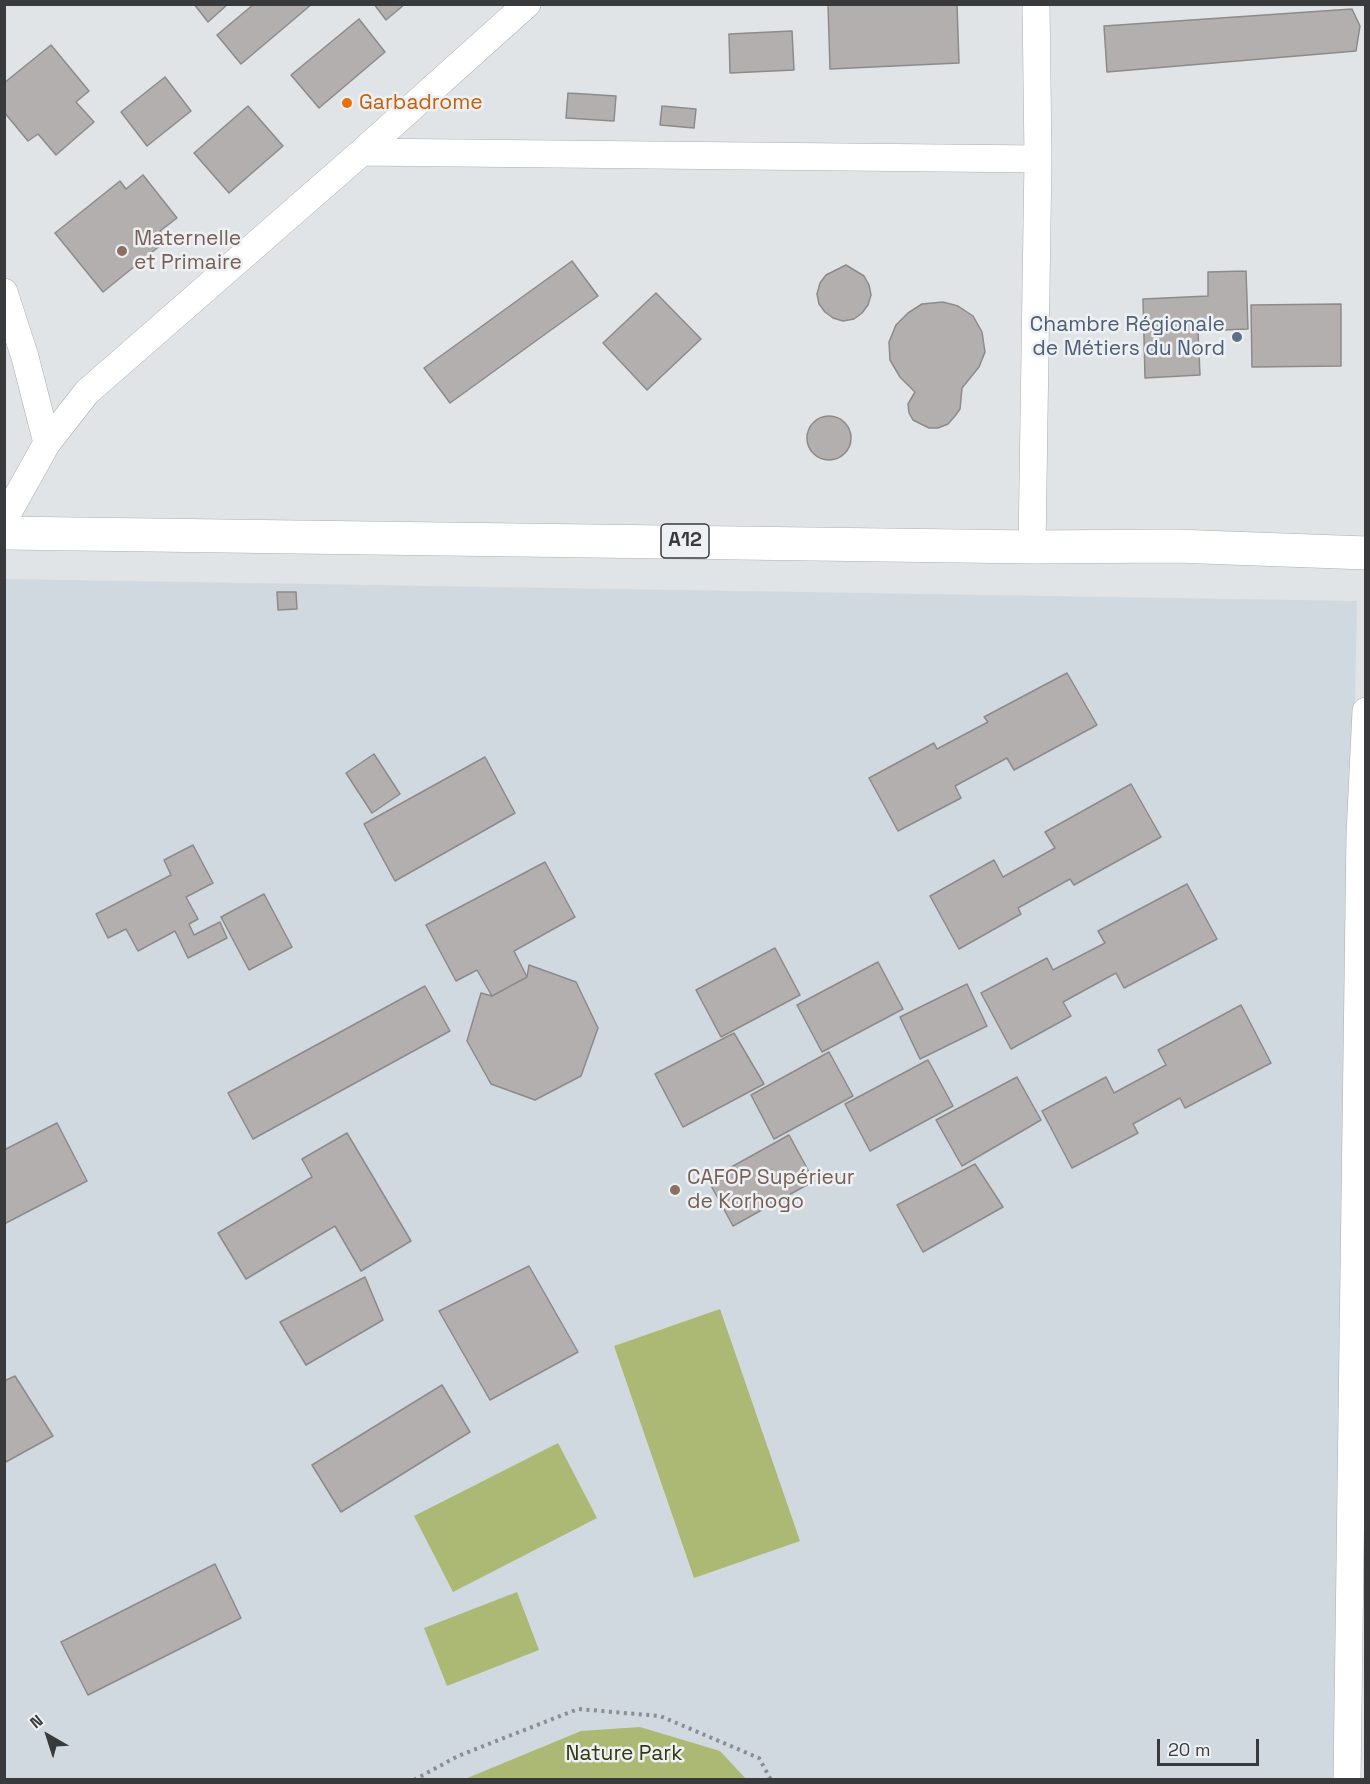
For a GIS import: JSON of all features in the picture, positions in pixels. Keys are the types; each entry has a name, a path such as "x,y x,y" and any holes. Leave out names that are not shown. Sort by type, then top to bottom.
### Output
{"main road":[{"name":"A12","path":"4,533 1032,547 1175,546 1365,554"}],"street":[{"path":"4,520 47,444 87,392 362,152 526,4"},
{"path":"1032,547 1038,159 1036,4"},
{"path":"362,152 1038,159"},
{"path":"4,292 25,357 47,444"},
{"path":"1347,1779 1357,1743 1360,835 1365,711"}],"path":[{"path":"414,1779 458,1756 578,1709 660,1716 759,1758 771,1779"}],"shaded area":[{"name":"CAFOP Supérieur de Korhogo","path":"5,579 1357,601 1334,1779 5,1780"}],"green space":[{"path":"720,1309 800,1541 694,1578 614,1346"},
{"path":"558,1443 597,1518 453,1592 414,1516"},
{"path":"517,1592 539,1650 447,1686 424,1628"},
{"name":"Nature Park","path":"640,1727 720,1751 746,1779 465,1779 581,1731"}],"building":[{"path":"194,4 228,4 208,22"},
{"path":"254,4 312,4 241,64 217,35"},
{"path":"374,4 405,4 386,20"},
{"path":"828,4 957,4 959,63 830,69"},
{"path":"1352,9 1360,26 1356,51 1107,72 1104,26"},
{"path":"359,19 385,52 319,108 291,75"},
{"path":"792,31 794,70 730,73 729,34"},
{"path":"51,45 89,91 76,102 94,122 56,155 38,134 28,141 4,112 4,83"},
{"path":"165,77 191,111 147,146 121,112"},
{"path":"568,93 616,96 614,121 566,118"},
{"path":"248,106 283,146 229,193 194,153"},
{"path":"662,106 696,109 694,128 660,125"},
{"path":"143,175 177,218 160,231 167,240 103,292 55,233 120,181 126,189"},
{"path":"572,261 598,296 450,403 424,368"},
{"path":"846,265 864,276 871,295 862,313 854,319 843,321 825,312 819,304 817,294 820,283 826,275"},
{"path":"1246,271 1248,329 1198,331 1200,375 1145,378 1143,299 1208,296 1208,272"},
{"path":"656,293 701,339 647,390 603,343"},
{"path":"943,302 958,306 973,316 982,332 985,352 979,367 962,388 960,409 955,416 948,424 938,428 929,428 913,420 909,413 908,404 915,392 900,377 890,360 889,342 896,325 908,313 922,304"},
{"path":"1341,304 1341,366 1252,367 1251,305"},
{"path":"829,416 845,422 851,438 845,454 829,460 813,454 807,438 813,422"},
{"path":"277,592 296,592 297,609 278,610"},
{"path":"1067,673 1097,725 1014,770 1007,758 955,786 961,798 898,831 869,778 934,743 937,749 988,722 984,717"},
{"path":"374,754 400,794 372,813 346,773"},
{"path":"485,757 515,813 395,881 364,824"},
{"path":"1131,784 1161,837 1074,885 1070,879 1018,908 1021,914 959,949 930,896 994,860 1003,877 1055,848 1045,832"},
{"path":"193,845 213,883 186,897 198,919 189,924 194,935 220,922 227,938 188,958 175,931 138,951 126,929 108,938 96,914 171,875 164,860"},
{"path":"545,862 575,917 514,951 527,977 492,996 477,970 456,981 426,925"},
{"path":"1187,884 1217,939 1124,988 1116,973 1063,1002 1071,1016 1011,1049 981,993 1047,958 1053,970 1105,943 1098,931"},
{"path":"264,894 292,947 249,970 221,917"},
{"path":"775,948 800,995 721,1037 696,990"},
{"path":"878,962 903,1009 822,1052 797,1005"},
{"path":"529,965 576,982 598,1028 581,1076 535,1100 491,1084 467,1041 481,993 492,996 527,977"},
{"path":"967,984 987,1026 920,1059 900,1017"},
{"path":"425,986 450,1031 253,1139 228,1093"},
{"path":"1241,1005 1271,1063 1185,1108 1180,1098 1133,1124 1138,1133 1072,1168 1042,1111 1106,1077 1114,1093 1166,1065 1158,1050"},
{"path":"734,1033 764,1084 683,1127 655,1074"},
{"path":"829,1052 853,1096 774,1139 751,1095"},
{"path":"928,1060 953,1106 870,1151 845,1104"},
{"path":"1017,1077 1041,1120 962,1166 936,1120"},
{"path":"57,1123 87,1181 4,1224 4,1150"},
{"path":"347,1133 411,1241 361,1271 335,1226 246,1279 218,1233 312,1177 302,1159"},
{"path":"789,1135 814,1181 733,1226 708,1180"},
{"path":"975,1164 1003,1207 923,1252 897,1205"},
{"path":"529,1266 578,1352 490,1400 439,1311"},
{"path":"365,1277 383,1320 306,1365 280,1322"},
{"path":"15,1376 53,1436 4,1463 4,1381"},
{"path":"442,1385 470,1432 341,1512 312,1465"},
{"path":"215,1564 241,1618 88,1695 61,1642"}],"place":[{"name":"Garbadrome","path":"347,103"},
{"name":"Maternelle et Primaire","path":"122,251"},
{"name":"Chambre Régionale de Métiers du Nord","path":"1237,337"},
{"name":"CAFOP Supérieur de Korhogo","path":"675,1190"}]}
